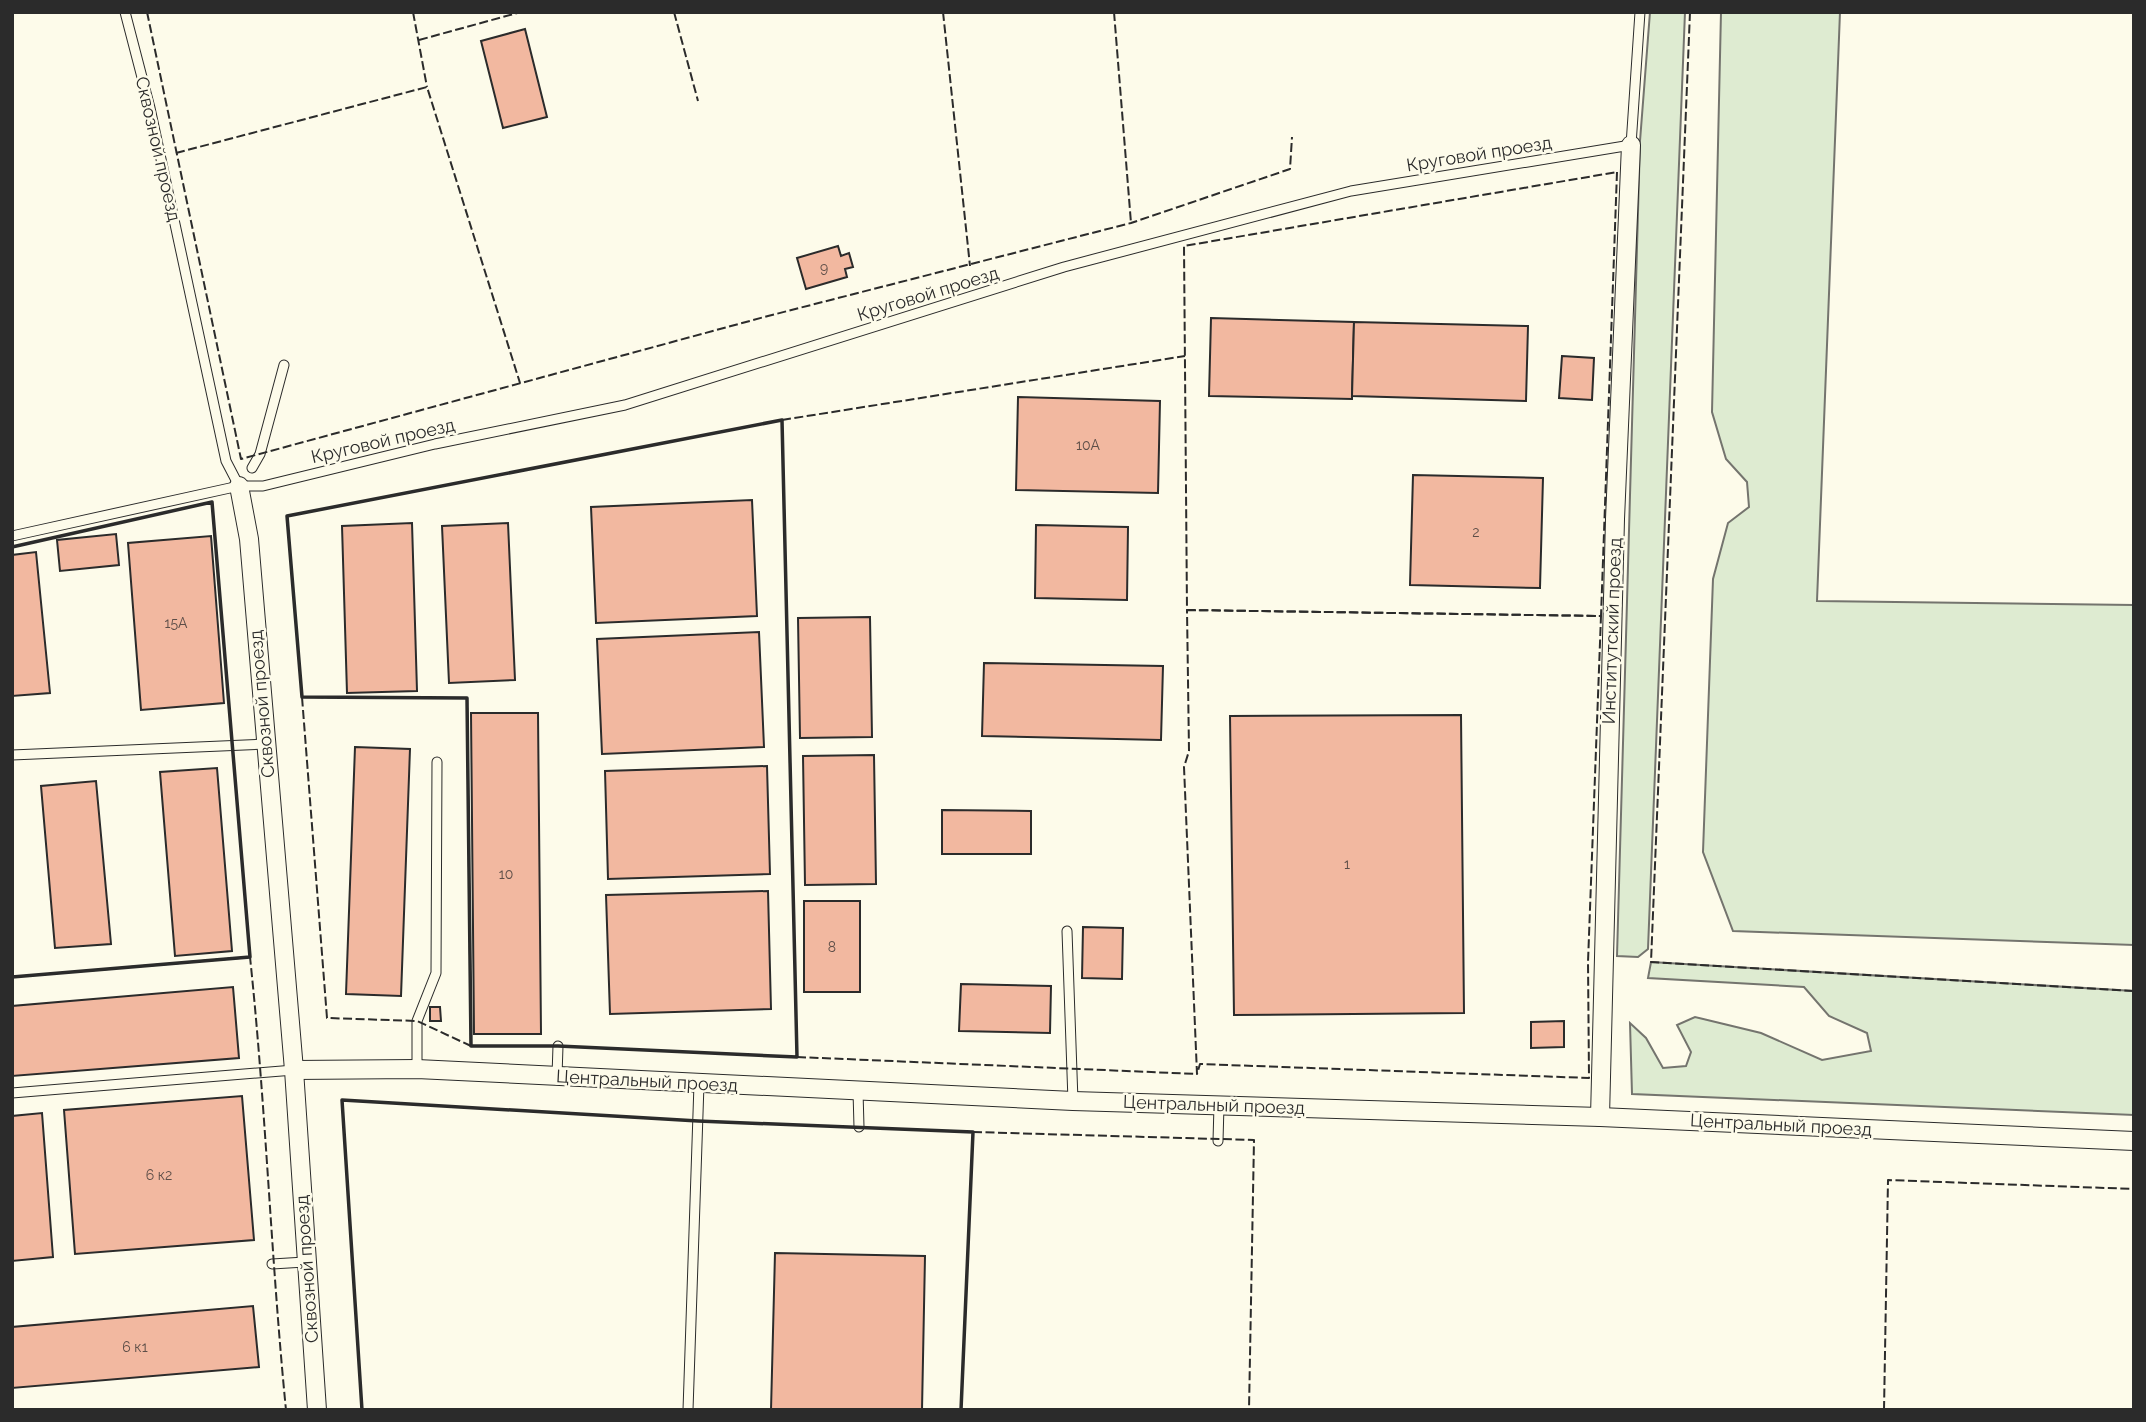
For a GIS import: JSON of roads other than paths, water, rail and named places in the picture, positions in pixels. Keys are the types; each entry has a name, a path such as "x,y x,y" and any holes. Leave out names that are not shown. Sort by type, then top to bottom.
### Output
{"street":[{"name":"Институтский проезд","path":"1600,1117 1610,519 1614,406 1631,145"},
{"name":"Сквозной проезд","path":"239,486 249,539 294,1070 317,1410"},
{"name":"Центральный проезд","path":"294,1070 417,1069 1073,1101 1600,1117 2134,1141"}],"lane":[{"name":"Сквозной проезд","path":"125,12 150,108 226,461 239,486"},
{"path":"1631,145 1640,12"},
{"name":"Круговой проезд","path":"12,536 239,486 263,486 435,444 625,405 1064,268 1350,191 1631,145"},
{"path":"252,468 260,454 284,365"},
{"path":"12,755 265,744"},
{"path":"417,1069 417,1021 436,973 437,762"},
{"path":"1067,931 1073,1101"},
{"path":"557,1076 558,1046"},
{"path":"12,1093 294,1070"},
{"path":"688,1410 699,1084"},
{"path":"858,1091 859,1128"},
{"path":"1218,1141 1219,1105"},
{"path":"272,1264 305,1262"}]}
